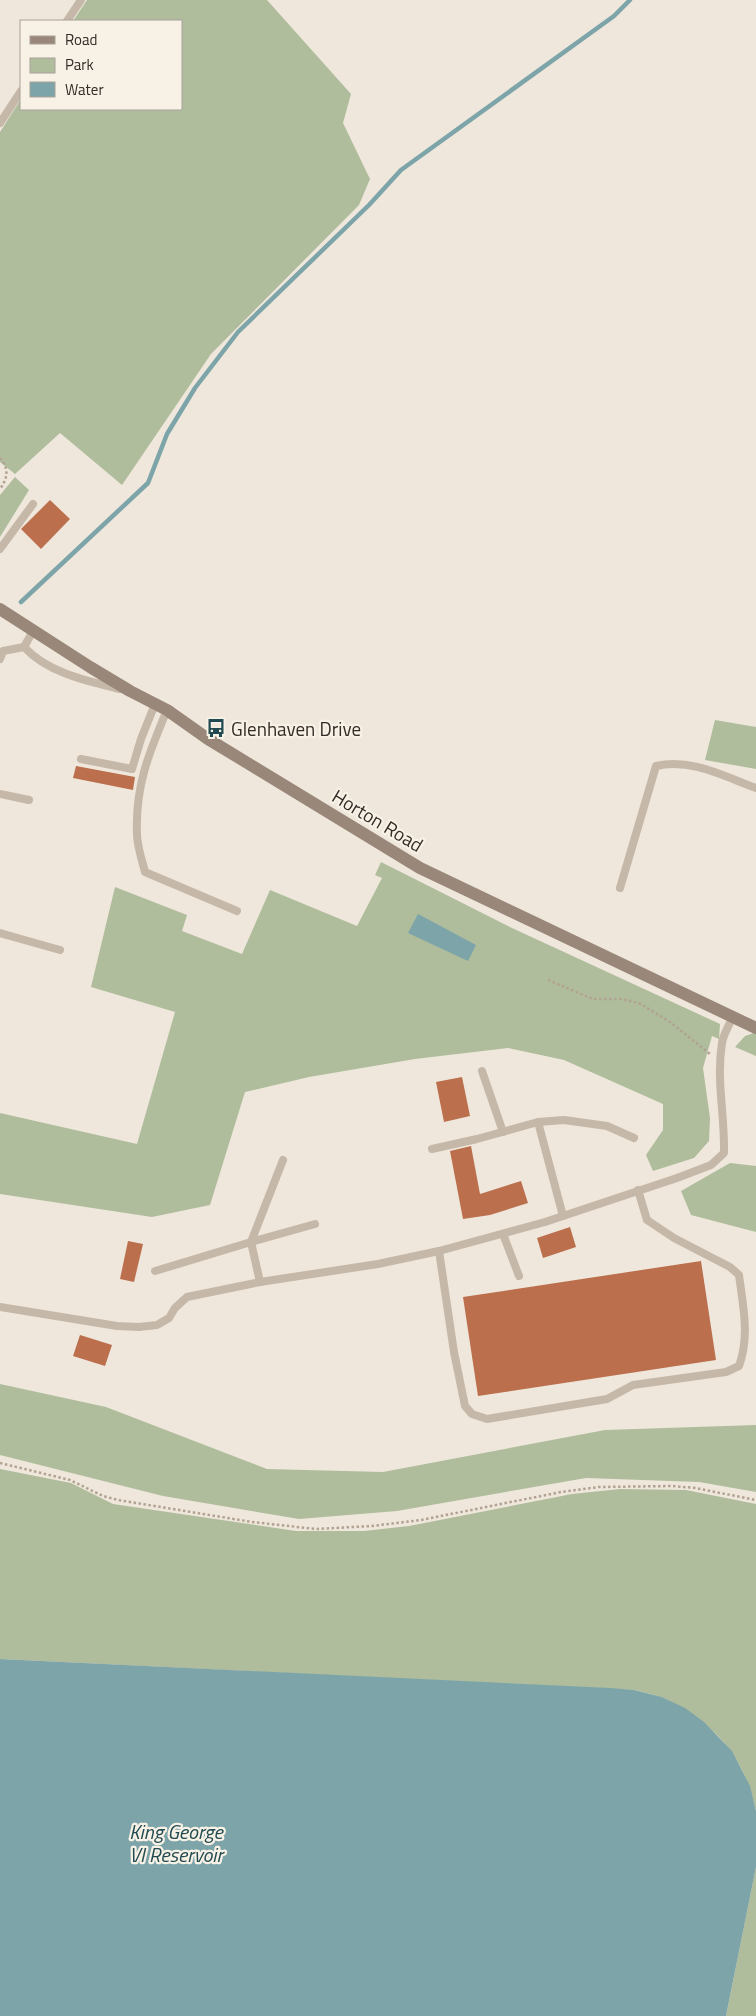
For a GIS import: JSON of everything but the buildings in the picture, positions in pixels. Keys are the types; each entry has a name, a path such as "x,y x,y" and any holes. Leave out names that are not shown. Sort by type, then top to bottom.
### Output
{"street":[{"name":"Horton Road","path":"0,609 130,691 167,710 216,744 420,868 732,1018 755,1027"}],"lane":[{"path":"68,20 80,0"},
{"path":"0,123 20,93"},
{"path":"0,550 33,504"},
{"path":"24,647 33,630"},
{"path":"0,659 3,651 24,647"},
{"path":"24,647 34,658 78,679 130,691"},
{"path":"81,759 132,769 141,739 155,704"},
{"path":"167,710 150,752 140,784 137,835 145,872 237,911"},
{"path":"620,888 656,766 669,763 695,765 756,788"},
{"path":"0,794 30,800"},
{"path":"0,933 60,950"},
{"path":"0,1307 117,1326 139,1327 157,1325 169,1318 175,1308 187,1297 260,1282 378,1264 438,1251 563,1216 711,1165 724,1153 719,1092 720,1060 722,1041 732,1018"},
{"path":"482,1071 503,1132"},
{"path":"432,1149 538,1122 564,1120 607,1126 634,1138"},
{"path":"538,1122 563,1216"},
{"path":"260,1282 252,1242 283,1160"},
{"path":"438,1251 454,1352 465,1406 472,1414 487,1419 607,1399 633,1385 726,1372 739,1366 746,1332 739,1275 730,1267 682,1242 647,1220 638,1190"},
{"path":"155,1271 315,1224"},
{"path":"503,1234 519,1276"}],"path":[{"path":"0,458 7,471 6,478 0,489"},
{"path":"548,980 593,999 622,999 639,1003 670,1022 707,1053 720,1060"},
{"path":"0,1464 70,1480 103,1496 118,1500 252,1522 316,1529 372,1526 421,1520 561,1492 599,1488 673,1486 756,1500"}],"green space":[{"path":"87,0 267,0 351,94 343,123 370,179 359,205 211,354 122,485 60,433 15,474 0,462 0,132 20,101 20,110 182,110 182,20 74,20"},
{"path":"15,477 29,490 0,537 0,495"},
{"path":"715,720 756,727 756,769 705,760"},
{"path":"381,862 512,928 720,1024 719,1039 712,1036 703,1068 710,1118 709,1141 694,1158 653,1171 646,1155 663,1130 663,1104 564,1060 508,1048 415,1059 309,1077 245,1092 210,1205 152,1217 0,1194 0,1113 137,1144 175,1012 91,987 115,887 187,915 182,931 242,954 270,890 357,926 382,878 375,875"},
{"path":"756,1034 756,1056 735,1047 745,1036"},
{"path":"730,1163 756,1166 756,1232 691,1215 681,1191"},
{"path":"0,1384 106,1407 267,1469 383,1472 605,1430 756,1425 756,1492 699,1482 586,1478 397,1511 299,1519 163,1496 0,1455"},
{"path":"0,1469 71,1483 113,1504 296,1531 364,1531 409,1526 572,1494 620,1489 686,1490 756,1504 756,1811 746,1779 732,1752 711,1730 667,1699 634,1690 0,1659"},
{"path":"756,1867 756,2016 726,2016"}],"water":[{"path":"418,914 476,945 468,961 408,933"},
{"name":"King George VI Reservoir","path":"0,1659 610,1688 634,1690 662,1697 685,1708 704,1722 732,1751 750,1786 756,1811 756,1867 726,2016 0,2016"}],"waterway":[{"path":"21,602 148,483 167,434 195,388 238,332 369,205 401,170 614,16 630,0"}],"place":[{"name":"Glenhaven Drive","path":"216,728"}]}
